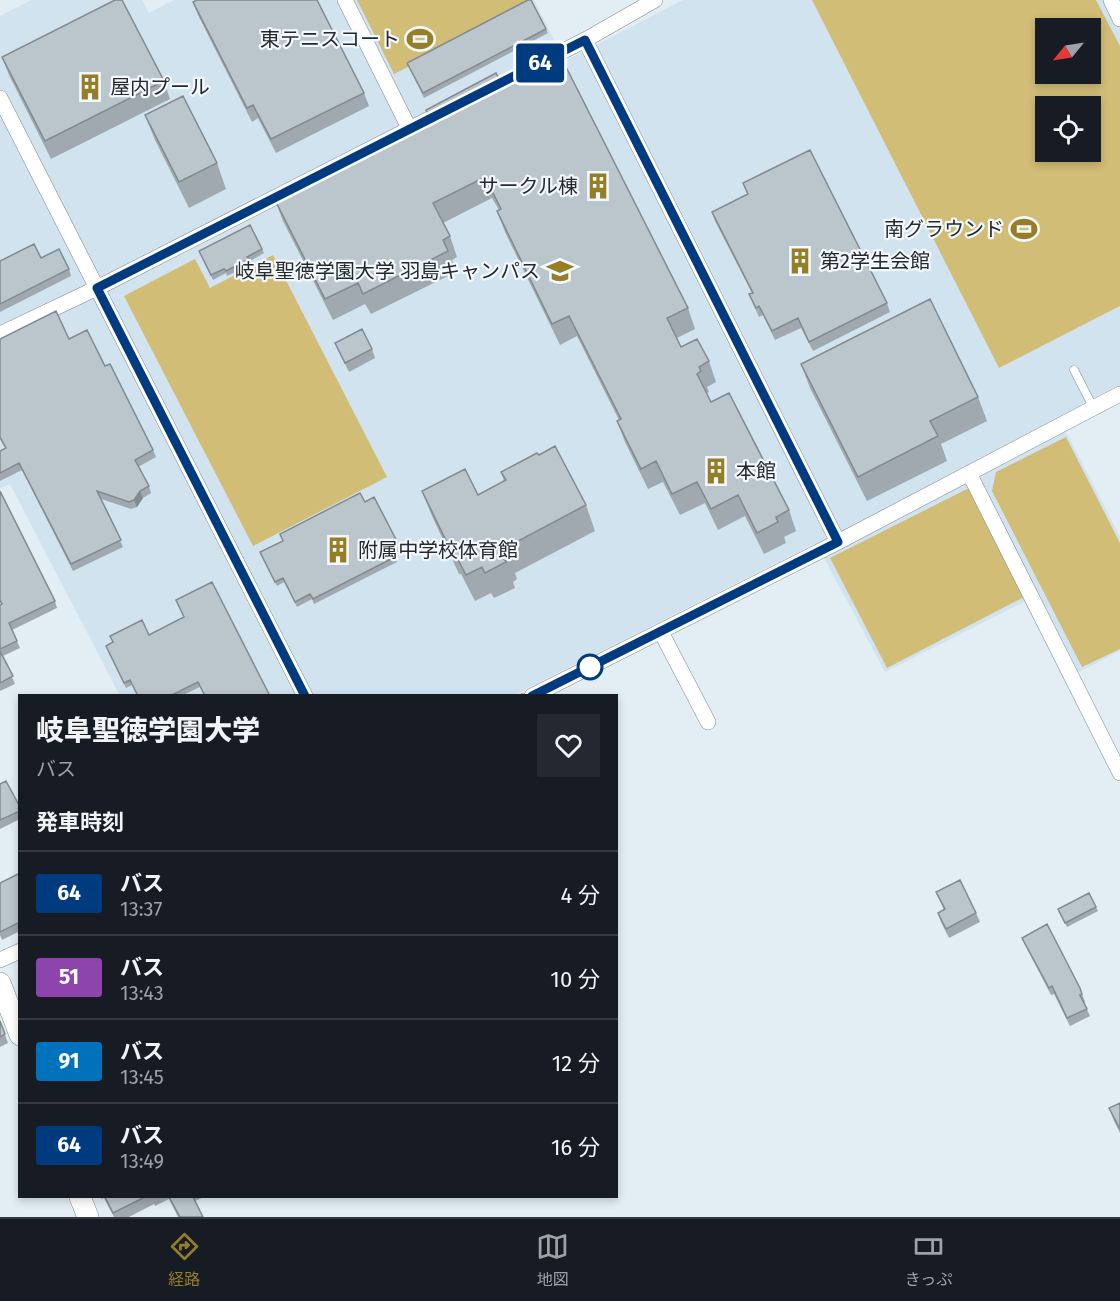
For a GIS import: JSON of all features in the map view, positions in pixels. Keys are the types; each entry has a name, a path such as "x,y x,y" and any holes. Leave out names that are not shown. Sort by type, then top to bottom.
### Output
{"street":[{"path":"345,0 409,128"},
{"path":"512,77 656,0"},
{"path":"1110,0 1120,19"},
{"path":"585,40 838,542"},
{"path":"0,98 304,694"},
{"path":"0,334 97,288 450,108"},
{"path":"536,694 838,542 1120,393"},
{"path":"969,473 1120,773"},
{"path":"661,632 708,722"},
{"path":"0,960 18,952"},
{"path":"0,983 18,1030"},
{"path":"80,1198 88,1217"}],"lane":[{"path":"1074,370 1093,407"}],"shaded area":[{"name":"岐阜聖徳学園大学 羽島キャンパス","path":"32,0 142,0 149,13 174,0 534,0 565,61 683,0 1106,0 1120,27 1120,390 1060,420 1120,537 1120,651 1079,672 1039,594 885,672 816,543 516,694 119,694 10,484 0,488 0,16"},
{"name":"東テニスコート","path":"357,0 532,0 534,4 394,74"},
{"name":"南グラウンド","path":"812,0 1096,0 1120,46 1120,306 999,368"},
{"path":"273,255 387,477 253,546 124,296 195,259 210,288"},
{"path":"1066,437 1120,543 1120,649 1082,667 992,491 996,472"},
{"path":"969,488 1024,597 887,668 830,558"}],"building":[{"name":"屋内プール","path":"115,0 122,0 164,81 45,141 2,57"},
{"path":"197,0 317,0 364,93 271,139 253,105 247,108 193,2"},
{"path":"531,0 546,29 423,93 407,63"},
{"path":"560,55 688,308 667,318 681,347 697,339 709,361 699,367 701,371 697,374 711,402 729,393 789,510 776,517 778,522 757,533 738,495 711,509 697,482 672,494 656,461 641,469 617,421 621,419 569,316 552,324 497,211 501,209 485,177 433,203 450,236 443,240 448,251 363,294 358,283 325,299 275,200 423,126 419,119 428,114 426,110 496,73 500,80 545,58 547,62"},
{"path":"183,96 217,163 179,182 145,115"},
{"name":"第2学生会館","path":"810,150 887,303 809,342 798,318 772,331 759,306 756,308 749,294 753,293 712,212 748,194 743,183"},
{"path":"250,225 262,249 226,271 224,269 211,275 199,251"},
{"path":"34,244 41,258 59,249 69,269 0,304 0,261"},
{"path":"930,299 978,397 930,421 938,436 858,477 801,364"},
{"path":"56,311 69,339 87,330 105,366 110,364 153,450 135,460 149,486 140,491 134,500 129,502 97,491 121,540 71,564 19,463 0,473 0,451 6,448 0,437 0,339"},
{"path":"362,329 372,349 345,363 335,343"},
{"path":"555,446 586,505 505,548 508,554 502,556 506,562 485,573 482,567 466,575 452,548 450,549 422,491 465,469 478,495 506,480 501,472"},
{"path":"0,491 55,601 9,623 17,641 0,649 0,605 2,604 0,600"},
{"name":"附属中学校体育館","path":"360,493 365,502 374,497 401,549 393,553 395,557 313,599 310,594 295,602 283,578 275,582 260,552 283,541 280,534"},
{"path":"212,582 269,694 204,694 198,682 174,694 137,694 130,680 124,683 106,646 113,642 110,636 142,620 149,635 184,617 176,600"},
{"path":"0,651 13,676 0,683"},
{"path":"6,781 18,803 18,812 0,820 0,784"},
{"path":"18,874 18,923 0,932 0,883"},
{"path":"960,880 976,913 946,929 938,913 945,909 936,892"},
{"path":"1089,893 1096,907 1065,923 1058,909"},
{"path":"1047,924 1080,988 1082,994 1080,995 1087,1009 1067,1018 1052,986 1049,988 1022,938"},
{"path":"0,1021 5,1034 0,1037"},
{"path":"1120,1103 1120,1129 1109,1108"},
{"path":"106,1198 143,1198 113,1213"},
{"path":"170,1198 194,1198 203,1217 180,1217"}],"bus line":[{"name":"64","path":"304,694 97,288 585,40 838,542 536,694"}],"place":[{"name":"東テニスコート","path":"420,39"},
{"name":"屋内プール","path":"90,87"},
{"name":"サークル棟","path":"598,186"},
{"name":"南グラウンド","path":"1024,229"},
{"name":"第2学生会館","path":"800,261"},
{"name":"岐阜聖徳学園大学 羽島キャンパス","path":"560,271"},
{"name":"本館","path":"716,471"},
{"name":"附属中学校体育館","path":"338,550"}]}
